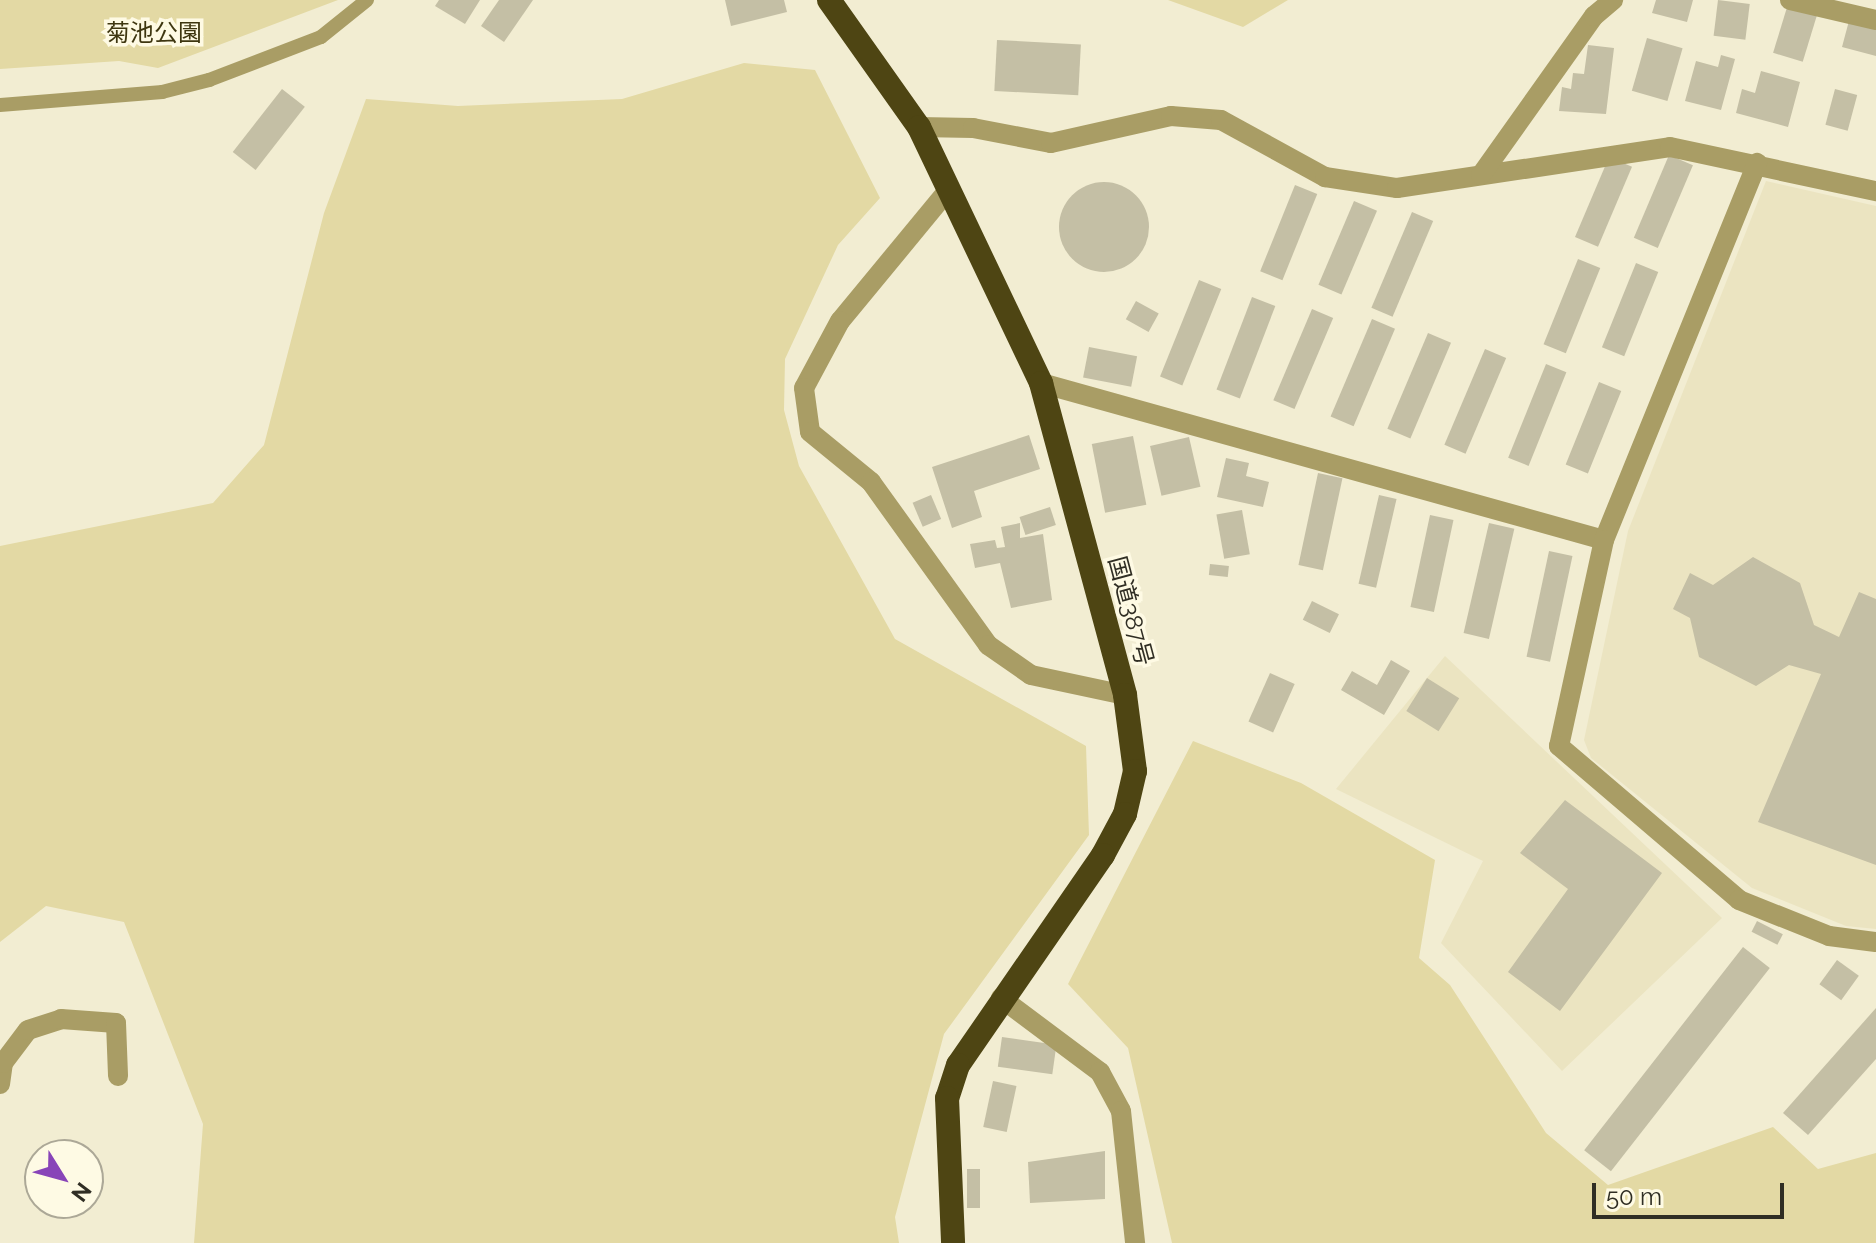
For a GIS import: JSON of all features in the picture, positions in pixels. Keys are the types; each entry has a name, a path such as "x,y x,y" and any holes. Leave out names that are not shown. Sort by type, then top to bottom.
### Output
{"highway":[{"name":"国道387号","path":"829,0 919,127 1041,383 1125,695 1135,771 1125,814 1103,855 1001,998 958,1065 947,1098 953,1243"}],"street":[{"path":"1481,175 1594,16 1613,0"},
{"path":"1790,0 1876,20"},
{"path":"919,127 973,128 1051,143 1171,116 1221,120 1325,177 1397,188 1670,147 1757,163 1876,191"},
{"path":"1757,163 1604,540 1559,746 1739,900 1829,936 1876,942"},
{"path":"949,189 840,321 804,388 810,432 871,482 988,645 1031,675 1125,695"},
{"path":"1041,383 1604,540"},
{"path":"1001,998 1100,1072 1121,1111 1135,1243"},
{"path":"0,1084 3,1063 28,1030 61,1019 116,1023 118,1076"}],"lane":[{"path":"0,105 162,92 209,80 321,37 367,0"}],"shaded area":[{"path":"1766,181 1876,206 1876,929 1846,926 1752,888 1591,758 1584,740 1628,531"},
{"path":"1445,656 1722,918 1562,1071 1441,943 1483,861 1336,789"}],"green space":[{"name":"菊池公園","path":"0,0 338,0 158,68 119,61 0,69"},
{"path":"1168,0 1288,0 1243,27"},
{"path":"744,63 815,70 880,198 838,245 785,359 784,410 799,466 895,639 1086,746 1089,835 944,1034 895,1217 899,1243 194,1243 203,1124 124,922 46,906 0,942 0,546 213,503 264,445 324,213 366,99 458,106 622,99"},
{"path":"1193,741 1301,783 1435,860 1419,958 1450,985 1546,1133 1608,1185 1773,1127 1818,1169 1876,1153 1876,1243 1172,1243 1128,1048 1068,984"}],"building":[{"path":"439,0 480,0 465,24 435,6"},
{"path":"499,0 533,0 504,42 481,26"},
{"path":"725,0 784,0 787,12 731,26"},
{"path":"1656,0 1693,0 1687,22 1652,13"},
{"path":"1718,0 1750,4 1745,40 1714,36"},
{"path":"1788,4 1818,13 1803,62 1773,53"},
{"path":"1850,17 1876,24 1876,56 1842,47"},
{"path":"1647,38 1683,48 1667,101 1632,91"},
{"path":"997,40 1081,44 1078,95 994,91"},
{"path":"1588,45 1614,48 1606,114 1559,111 1562,87 1571,89 1573,73 1584,74"},
{"path":"1721,55 1735,59 1721,110 1685,101 1696,61 1718,67"},
{"path":"1761,71 1800,82 1788,127 1736,113 1742,89 1755,93"},
{"path":"282,89 305,107 256,170 233,152"},
{"path":"1835,89 1857,95 1848,131 1825,125"},
{"path":"1669,155 1693,165 1658,248 1634,238"},
{"path":"1609,157 1632,167 1598,247 1575,237"},
{"path":"1104,182 1121,185 1136,195 1146,210 1149,227 1146,244 1136,259 1121,269 1104,272 1087,269 1072,259 1062,244 1059,227 1062,210 1072,195 1087,185"},
{"path":"1295,185 1317,194 1282,280 1260,271"},
{"path":"1354,201 1377,211 1341,295 1318,285"},
{"path":"1412,212 1433,221 1393,317 1371,308"},
{"path":"1578,259 1600,268 1566,353 1544,344"},
{"path":"1636,263 1658,272 1624,356 1602,347"},
{"path":"1199,280 1221,289 1182,385 1160,376"},
{"path":"1252,297 1275,306 1240,398 1217,389"},
{"path":"1136,301 1159,314 1149,332 1126,319"},
{"path":"1312,309 1333,318 1294,409 1273,400"},
{"path":"1372,319 1395,329 1354,426 1331,417"},
{"path":"1428,333 1451,343 1410,439 1387,429"},
{"path":"1089,347 1137,356 1131,387 1083,377"},
{"path":"1485,349 1506,358 1466,454 1444,445"},
{"path":"1546,364 1566,372 1529,466 1508,458"},
{"path":"1599,382 1621,391 1588,474 1566,465"},
{"path":"1029,435 1040,469 974,491 982,517 952,528 932,467"},
{"path":"1133,436 1146,505 1105,513 1092,444"},
{"path":"1189,437 1200,487 1161,496 1150,446"},
{"path":"1226,458 1249,463 1246,476 1269,482 1263,507 1217,497"},
{"path":"1318,473 1342,478 1323,570 1298,565"},
{"path":"931,495 941,519 923,527 913,503"},
{"path":"1379,495 1397,499 1376,588 1359,584"},
{"path":"1050,507 1056,525 1025,535 1020,517"},
{"path":"1242,510 1250,554 1224,559 1216,515"},
{"path":"1430,515 1453,520 1434,612 1410,607"},
{"path":"1020,523 1020,538 1043,534 1052,600 1011,608 1000,563 975,568 970,544 995,540 997,548 1005,547 1001,527"},
{"path":"1489,523 1514,529 1489,639 1464,633"},
{"path":"1549,551 1572,556 1550,662 1527,657"},
{"path":"1753,557 1800,583 1814,625 1839,637 1859,592 1876,599 1876,865 1758,822 1821,674 1789,665 1756,686 1699,657 1690,618 1673,609 1690,573 1713,585"},
{"path":"1210,564 1229,566 1228,577 1209,575"},
{"path":"1312,601 1339,614 1330,633 1303,620"},
{"path":"1391,660 1410,671 1384,715 1341,690 1352,671 1377,685"},
{"path":"1270,673 1295,684 1273,732 1248,721"},
{"path":"1427,678 1459,698 1439,731 1406,711"},
{"path":"1565,800 1662,873 1560,1011 1508,972 1568,889 1520,853"},
{"path":"1757,921 1783,934 1777,945 1752,932"},
{"path":"1743,947 1770,968 1611,1171 1584,1150"},
{"path":"1837,960 1859,976 1841,1000 1819,984"},
{"path":"1876,1008 1876,1059 1808,1135 1783,1113"},
{"path":"1002,1037 1056,1045 1052,1074 998,1067"},
{"path":"993,1081 1016,1086 1007,1132 983,1127"},
{"path":"1105,1151 1105,1199 1030,1203 1028,1162"},
{"path":"967,1169 980,1169 980,1208 967,1208"}]}
